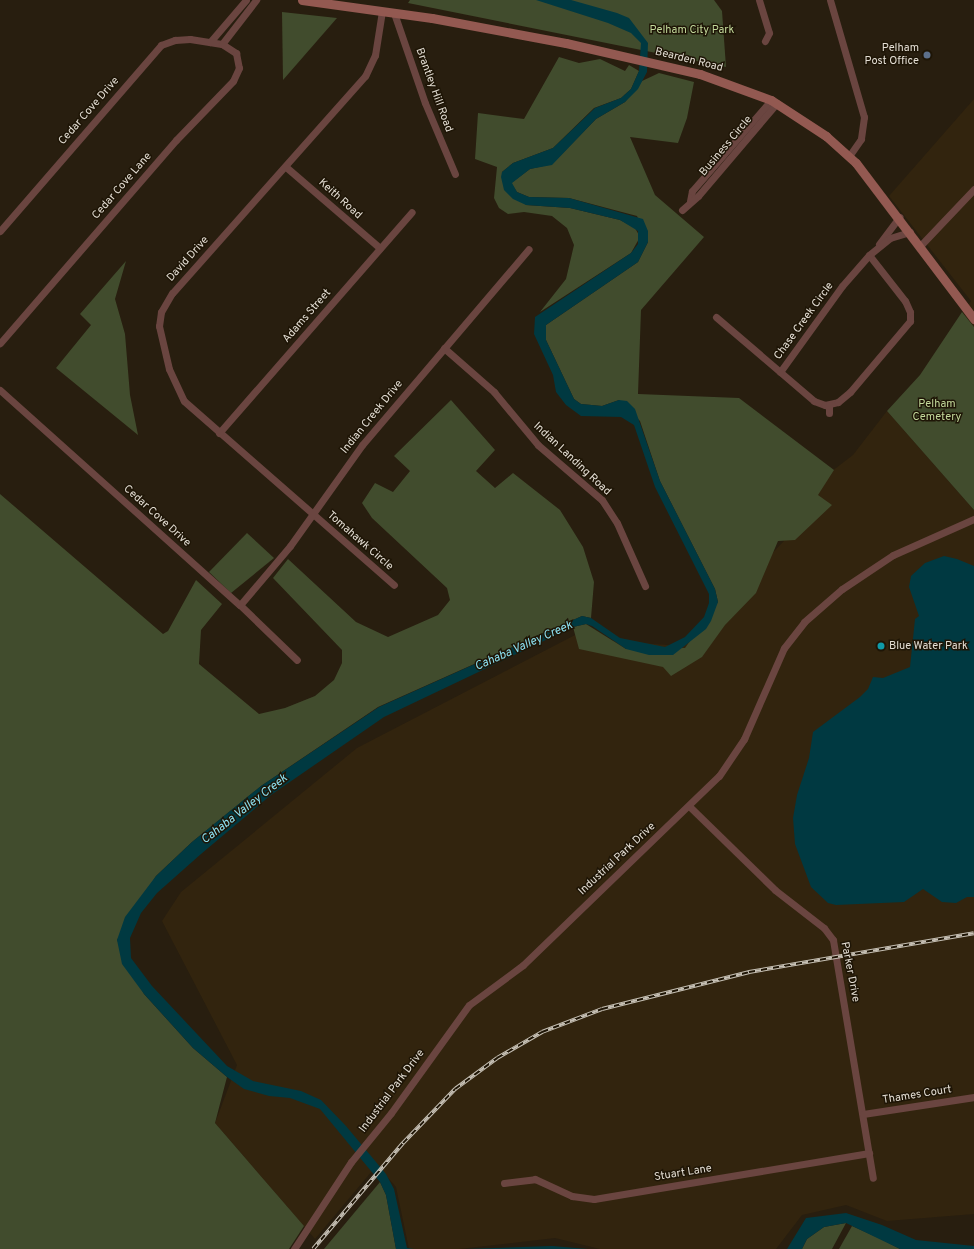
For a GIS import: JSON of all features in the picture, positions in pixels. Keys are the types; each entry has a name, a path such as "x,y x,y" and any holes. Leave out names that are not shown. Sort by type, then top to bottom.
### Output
{"street":[{"path":"210,42 246,0"},
{"path":"222,44 256,0"},
{"name":"Bearden Road","path":"302,0 352,3 382,11 517,33 725,81 774,102 822,133 849,156 899,217 974,318"},
{"path":"760,0 769,33 765,41"},
{"path":"830,0 864,117 861,139 849,156"},
{"name":"David Drive","path":"312,514 184,401 176,387 160,335 161,312 172,293 366,76 375,55 382,11"},
{"name":"Brantley Hill Road","path":"394,13 424,104 455,174"},
{"name":"Cedar Cove Drive","path":"0,231 161,45 182,39 222,44"},
{"name":"Cedar Cove Lane","path":"0,343 176,140 233,81 238,72 239,60 232,49 222,44"},
{"name":"Business Circle","path":"682,210 690,201 692,190 774,102"},
{"name":"Keith Road","path":"286,167 380,248"},
{"path":"920,246 974,189"},
{"name":"Adams Street","path":"219,433 412,212"},
{"name":"Chase Creek Circle","path":"829,405 814,401 780,372 846,281 875,249 899,217"},
{"name":"Chase Creek Circle","path":"875,249 890,238 910,232"},
{"name":"Indian Creek Drive","path":"240,605 290,546 362,445 529,249"},
{"path":"829,413 829,405 838,402 850,392 910,321 910,312 905,301 869,255"},
{"path":"716,316 780,372"},
{"name":"Indian Landing Road","path":"444,348 494,392 538,445 602,500 617,523 645,586"},
{"name":"Cedar Cove Drive","path":"0,390 240,605 297,660"},
{"name":"Tomahawk Circle","path":"312,514 394,585"},
{"name":"Industrial Park Drive","path":"294,1249 350,1162 366,1144 469,1005 523,965 719,776 739,750 779,658 804,622 842,589 893,555 974,519"},
{"name":"Parker Drive","path":"689,806 775,890 824,928 833,940 873,1178"},
{"name":"Thames Court","path":"863,1114 974,1098"},
{"name":"Stuart Lane","path":"504,1183 535,1179 572,1196 594,1199 869,1153"}],"shaded area":[{"path":"974,99 974,327 963,313 971,301 889,196"},
{"path":"887,411 974,510 974,1214 887,1221 846,1205 802,1215 776,1249 600,1249 555,1238 459,1249 409,1249 396,1187 377,1165 315,1239 215,1123 237,1065 162,921 181,892 357,748 577,634 612,641 682,646 784,541 793,501 853,455"}],"green space":[{"name":"Pelham City Park","path":"410,0 714,0 722,11 726,67 408,3"},
{"path":"282,12 337,18 283,80"},
{"path":"559,57 579,63 600,59 625,71 629,65 639,71 631,89 621,98 594,108 553,148 513,163 502,172 526,205 570,208 620,220 635,228 640,237 631,253 540,312 566,279 574,245 567,228 552,216 524,212 508,214 499,208 494,198 497,167 475,159 478,113 524,119"},
{"path":"659,73 694,82 687,118 678,143 630,137 655,195 704,237 641,310 638,394 739,398 834,470 818,495 832,505 795,540 778,541 756,593 725,625 702,657 671,676 663,667 579,649 573,627 586,624 626,649 685,648 718,602 715,589 660,481 640,421 619,400 602,406 581,404 574,399 546,340 546,325 638,262 648,242 637,216 569,198 529,197 517,192 511,183 530,169 552,164 596,119 625,102 642,81"},
{"path":"126,261 115,299 125,334 130,395 138,435 56,368 91,325 80,314"},
{"name":"Pelham Cemetery","path":"962,312 974,327 974,510 887,411 920,375"},
{"path":"451,400 495,450 476,471 495,488 513,473 560,510 583,547 594,582 591,618 582,616 378,707 261,786 192,842 156,876 117,940 144,994 193,1048 227,1077 215,1123 304,1226 289,1249 0,1249 0,494 163,634 168,631 196,580 222,604 201,630 199,664 259,714 285,708 315,696 334,680 342,663 342,650 273,578 288,559 356,622 388,637 438,615 450,600 447,588 372,518 362,503 375,483 393,492 410,471 394,456"},
{"path":"247,533 274,558 231,593 209,572"},
{"path":"380,1182 386,1195 396,1249 324,1249"},
{"path":"846,1223 832,1249 802,1249 807,1239 824,1227"},
{"path":"852,1226 881,1239 900,1249 839,1249"}],"water":[{"name":"Cahaba Valley Creek","path":"536,0 571,0 617,13 629,18 648,43 647,72 638,89 625,102 596,119 552,165 530,169 512,183 517,192 529,197 569,198 643,219 648,231 648,242 638,262 546,325 546,340 574,399 581,404 602,406 619,400 627,401 635,409 660,481 715,589 718,602 711,621 706,629 673,655 649,655 626,649 592,626 586,624 573,627 384,717 271,795 201,854 157,893 141,913 130,938 131,958 152,986 227,1066 253,1081 301,1091 321,1100 346,1126 386,1174 394,1189 407,1248 414,1249 396,1249 386,1195 380,1182 320,1109 290,1098 269,1096 244,1089 227,1077 193,1048 144,994 122,964 117,940 125,917 156,876 192,842 261,786 379,707 582,616 591,618 620,638 665,647 685,637 704,617 709,603 709,594 655,487 634,425 621,417 581,416 566,405 556,392 553,375 534,334 535,317 631,253 638,244 638,231 620,220 570,208 526,205 513,199 504,190 501,177 502,172 513,163 553,148 595,108 621,98 631,89 639,71 641,43 631,33 608,23"},
{"name":"Blue Water Park","path":"944,556 957,559 974,566 974,897 967,897 956,903 942,902 923,889 904,902 836,905 828,903 811,887 795,844 793,818 797,795 809,758 813,732 860,697 868,689 873,677 883,678 910,667 915,619 919,616 909,587 911,576 925,563"},
{"path":"846,1213 882,1225 916,1240 974,1246 974,1249 900,1249 846,1223 824,1227 807,1239 802,1249 787,1249 806,1218"},
{"path":"552,1246 588,1249 466,1249"}],"railway":[{"path":"313,1249 403,1143 455,1089 497,1058 542,1032 602,1009 749,972 974,933"}],"place":[{"name":"Pelham Post Office","path":"927,55"},
{"name":"Blue Water Park","path":"881,646"}]}
